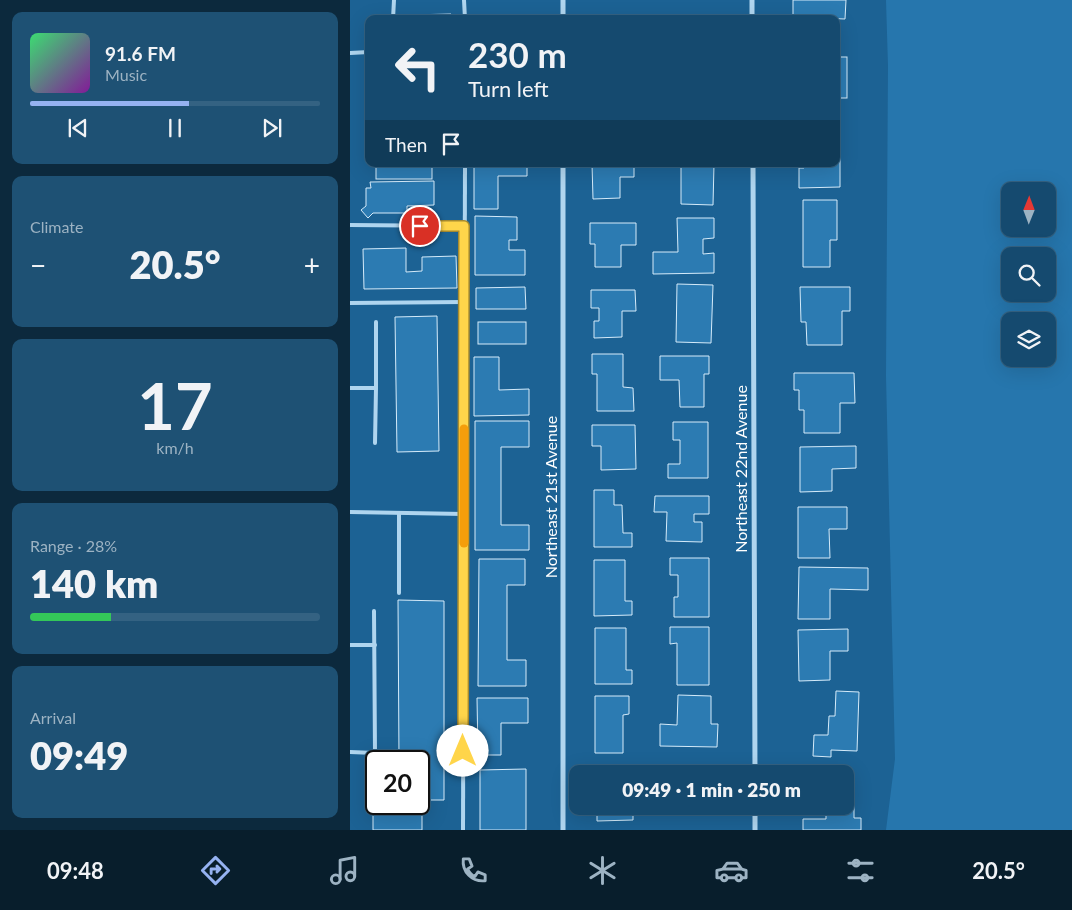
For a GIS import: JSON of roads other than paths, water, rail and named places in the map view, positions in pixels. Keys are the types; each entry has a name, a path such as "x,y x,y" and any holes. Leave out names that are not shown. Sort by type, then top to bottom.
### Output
{"street":[{"path":"563,0 563,15"},
{"path":"752,0 752,15"},
{"name":"Northeast 21st Avenue","path":"563,167 563,830"},
{"name":"Northeast 22nd Avenue","path":"752,167 755,765"},
{"path":"755,815 755,830"}],"lane":[{"path":"393,15 394,0"},
{"path":"464,0 465,15"},
{"path":"350,52 365,52"},
{"path":"463,830 465,167"},
{"path":"350,225 464,226"},
{"path":"350,303 464,302"},
{"path":"375,443 376,322"},
{"path":"350,388 376,388"},
{"path":"350,512 464,514"},
{"path":"398,513 399,594"},
{"path":"374,611 375,750"},
{"path":"350,645 375,645"},
{"path":"350,752 365,752"}]}
